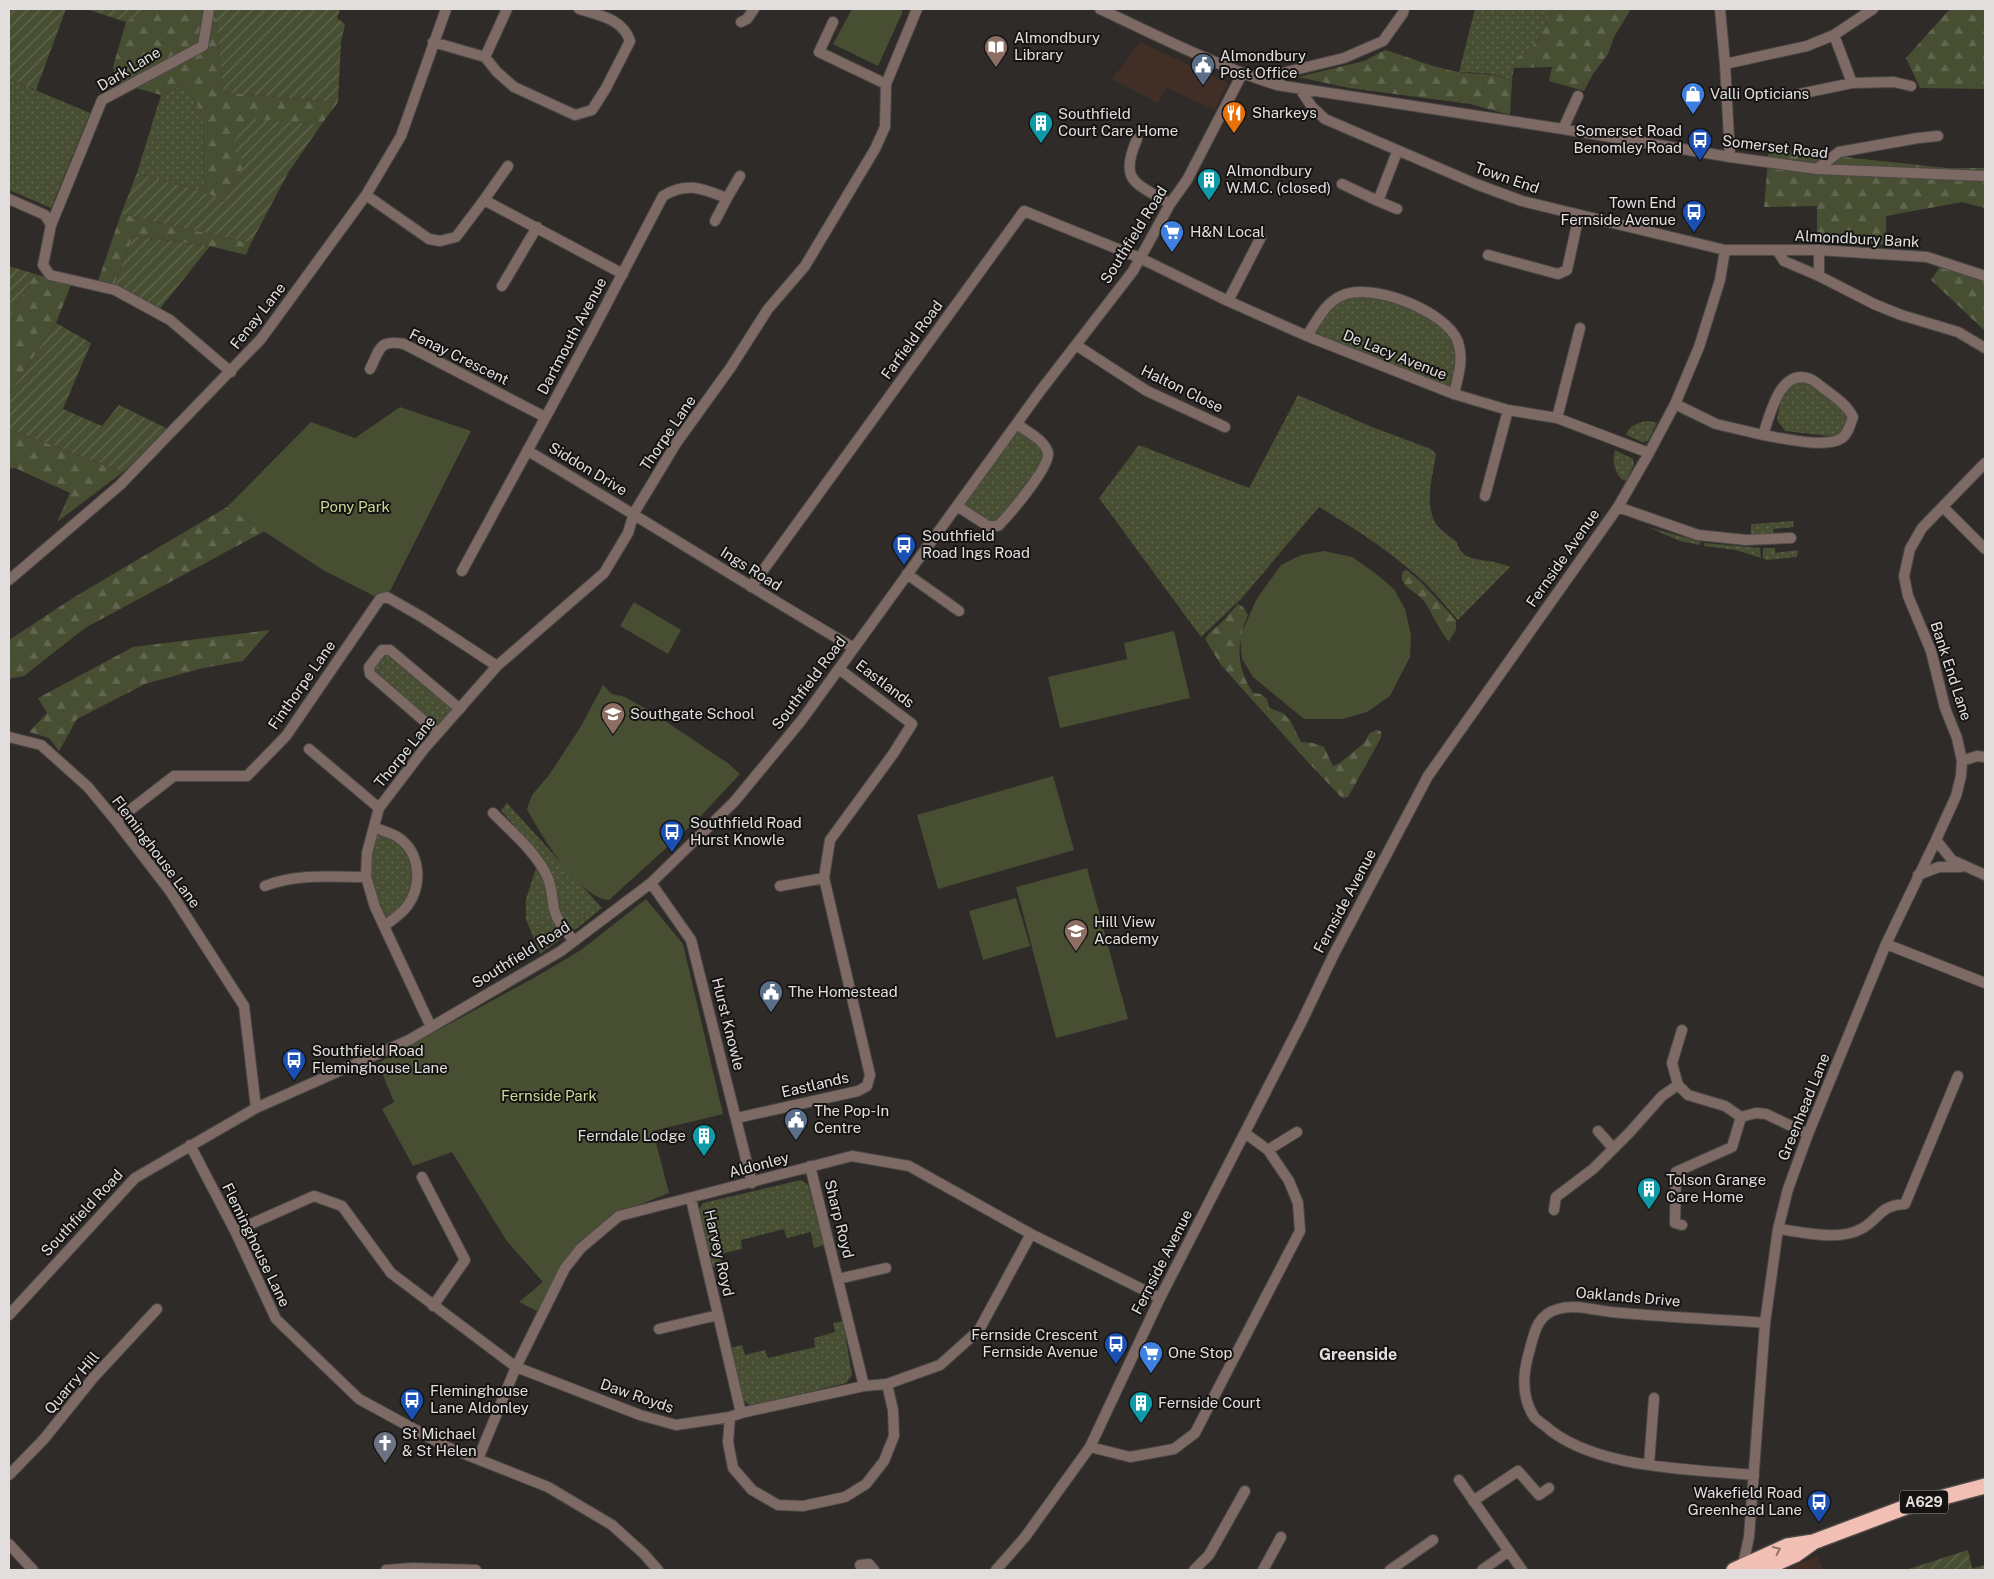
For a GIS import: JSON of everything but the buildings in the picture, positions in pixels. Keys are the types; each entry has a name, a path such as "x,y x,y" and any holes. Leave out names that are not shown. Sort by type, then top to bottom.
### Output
{"highway":[{"name":"A629","path":"1740,1569 1787,1546 1813,1542 1906,1508 1985,1486"},
{"name":"A629","path":"1762,1570 1795,1556 1813,1542"}],"street":[{"name":"Dark Lane","path":"51,225 102,100 202,46 209,9"},
{"name":"Fenay Lane","path":"9,580 120,485 261,339 366,195 401,136 446,9"},
{"path":"485,57 507,9"},
{"path":"433,42 485,57 514,88 575,115 592,110 606,88 630,40 627,30 610,19 580,9"},
{"path":"741,22 747,19 754,9"},
{"name":"Thorpe Lane","path":"430,1027 375,907 366,877 368,853 379,808 438,733 497,666 604,573 628,533 634,513 677,442 731,367 768,309 805,266 875,150 886,127 886,84 916,9"},
{"path":"1100,9 1242,74 1277,85 1300,89"},
{"path":"1277,85 1282,73 1344,58 1383,41 1404,9"},
{"path":"1720,9 1730,157"},
{"path":"1725,64 1807,46 1834,35 1873,9"},
{"path":"834,22 819,52 886,84"},
{"path":"1834,35 1852,82"},
{"name":"Southfield Road","path":"9,1316 128,1184 151,1167 256,1108 409,1040 560,951 651,883 734,802 800,721 839,669 1017,424 1132,271 1170,204 1187,180 1242,74"},
{"path":"1790,96 1852,82 1894,82 1911,86"},
{"name":"Somerset Road","path":"1300,89 1817,169 1985,176"},
{"name":"Town End","path":"1300,89 1312,107 1325,119 1476,184 1522,201 1725,250"},
{"path":"1563,129 1578,96"},
{"path":"1817,169 1839,152 1938,136"},
{"path":"1137,139 1129,157 1129,172 1135,184 1170,204"},
{"path":"1378,200 1398,152"},
{"path":"366,195 429,239 440,241 456,237 508,166"},
{"path":"714,221 740,176"},
{"path":"1342,184 1397,209"},
{"name":"Dartmouth Avenue","path":"462,571 623,274 663,196 673,190 693,187 727,198"},
{"path":"9,199 45,215 51,225 43,265 50,275 115,290 170,320 231,372"},
{"path":"484,200 623,274"},
{"name":"Farfield Road","path":"750,587 1024,211 1140,258"},
{"path":"1488,255 1558,274 1567,270 1579,216"},
{"path":"502,286 537,227"},
{"path":"1228,301 1261,237"},
{"name":"Almondbury Bank","path":"1725,250 1819,250 1927,257 1985,276"},
{"name":"Fernside Avenue","path":"996,1570 1025,1537 1090,1447 1160,1298 1334,954 1428,776 1489,687 1618,507 1649,453 1675,404 1699,347 1720,280 1725,250"},
{"path":"1777,250 1784,261 1819,276 1874,304 1901,315 1958,332 1985,348"},
{"path":"1819,250 1819,276"},
{"name":"De Lacy Avenue","path":"1140,258 1228,301 1307,336 1454,394 1508,410 1557,418 1649,453"},
{"path":"1307,336 1326,306 1342,295 1365,292 1392,296 1441,322 1457,340 1462,359 1454,394"},
{"path":"1557,418 1580,328"},
{"name":"Fenay Crescent","path":"370,369 377,350 381,346 387,343 404,344 545,417"},
{"name":"Halton Close","path":"1076,345 1147,391 1225,427"},
{"path":"1675,404 1716,424 1763,434 1817,443 1831,442 1842,438 1849,430 1853,418 1846,405 1810,379 1800,377 1789,380 1779,391 1763,434"},
{"path":"1485,496 1508,410"},
{"path":"957,506 988,526 998,526 1008,517 1046,466 1048,454 1043,444 1017,424"},
{"name":"Siddon Drive","path":"528,451 634,513"},
{"name":"Bank End Lane","path":"1942,826 1956,796 1962,761 1957,738 1945,708 1932,651 1908,596 1904,576 1910,549 1922,528 1985,463"},
{"path":"1618,507 1698,535 1746,540 1792,538"},
{"path":"1943,507 1985,549"},
{"name":"Ings Road","path":"634,513 750,587 854,648"},
{"path":"907,574 959,611"},
{"name":"Finthorpe Lane","path":"116,821 174,776 247,776 286,736 380,599 386,597 408,609 497,666"},
{"path":"438,733 370,674 369,667 382,650 390,650 460,709"},
{"name":"Eastlands","path":"736,1118 858,1091 867,1086 870,1075 824,878 830,840 893,754 912,724 839,669"},
{"name":"Fleminghouse Lane","path":"9,737 41,745 88,787 170,891 244,1006 256,1108"},
{"path":"309,748 379,808"},
{"path":"1962,761 1977,756 1985,756"},
{"path":"493,813 529,848 538,862 550,886 554,909 560,924 574,941"},
{"name":"Greenhead Lane","path":"1740,1569 1748,1539 1766,1323 1778,1228 1788,1189 1808,1134 1886,944 1942,826"},
{"path":"374,828 398,837 414,857 417,869 418,882 408,905 400,914 384,926"},
{"path":"1936,840 1952,860 1985,875"},
{"path":"1918,874 1939,867 1967,867"},
{"path":"265,886 278,880 294,878 366,877"},
{"path":"780,886 824,878"},
{"name":"Hurst Knowle","path":"651,883 691,940 752,1182"},
{"path":"1886,944 1985,983"},
{"path":"1682,1030 1672,1062 1678,1085 1688,1095 1725,1106 1740,1117"},
{"path":"1778,1228 1821,1234 1850,1233 1862,1228 1883,1209 1893,1205 1905,1204 1958,1076"},
{"path":"1554,1210 1556,1197 1593,1169 1662,1096 1678,1085"},
{"path":"1740,1117 1756,1112 1766,1114 1808,1134"},
{"path":"1682,1225 1675,1223 1676,1172 1732,1147 1740,1117"},
{"path":"1598,1131 1613,1148"},
{"path":"1268,1150 1298,1132"},
{"path":"1090,1447 1130,1457 1174,1449 1195,1432 1300,1232 1298,1203 1289,1182 1268,1150 1245,1133"},
{"name":"Fleminghouse Lane","path":"190,1145 235,1231 276,1319 359,1400 447,1447 548,1487 612,1525 644,1554 658,1570"},
{"name":"Aldonley","path":"478,1459 516,1367 565,1268 580,1248 619,1216 852,1156 909,1166 1031,1234 1160,1298"},
{"name":"Sharp Royd","path":"810,1166 864,1386"},
{"path":"422,1177 466,1260 433,1306"},
{"name":"Daw Royds","path":"235,1231 314,1196 342,1206 390,1274 516,1367 640,1415 676,1425 730,1417 740,1413 864,1386 887,1384 940,1365 979,1330 1031,1234"},
{"name":"Harvey Royd","path":"690,1198 740,1413"},
{"name":"Sharp Royd","path":"838,1280 886,1268"},
{"name":"Oaklands Drive","path":"1754,1475 1608,1458 1579,1447 1553,1434 1533,1416 1525,1395 1524,1370 1538,1322 1558,1308 1577,1307 1610,1312 1766,1323"},
{"name":"Quarry Hill","path":"9,1475 44,1439 93,1378 157,1309"},
{"name":"Harvey Royd","path":"659,1329 718,1315"},
{"path":"730,1417 728,1442 734,1468 752,1490 778,1505 804,1506 845,1498 866,1484 884,1461 894,1436 893,1410 887,1384"},
{"path":"1649,1464 1654,1398"},
{"path":"1473,1501 1518,1471 1539,1495 1549,1488"},
{"path":"1459,1480 1522,1570"},
{"path":"1194,1570 1209,1554 1245,1491"},
{"path":"1263,1570 1281,1537"},
{"path":"1390,1570 1433,1540"},
{"path":"9,1544 33,1570"},
{"path":"1482,1570 1509,1551"},
{"path":"860,1565 869,1564 874,1570"},
{"path":"386,1570 413,1568 476,1570"}],"shaded area":[{"path":"1140,42 1228,83 1215,110 1167,88 1158,103 1112,79"},
{"path":"1817,1556 1824,1570 1784,1570"}],"green space":[{"path":"9,9 66,9 36,90 9,79"},
{"path":"86,9 147,9 126,22"},
{"path":"147,9 203,9 198,43 123,84 116,81 113,67 126,22"},
{"path":"214,9 223,92 338,102 321,125 249,119 245,163 224,201 204,192 203,114 183,85 161,95 132,87 208,50"},
{"path":"215,9 340,9 337,18 345,24 341,42 338,102 223,92"},
{"path":"852,9 899,9 903,11 878,66 833,44"},
{"path":"1475,9 1553,9 1539,38 1518,59 1513,71 1512,81 1493,74 1459,72"},
{"path":"1553,9 1631,9 1614,37 1608,54 1593,74 1584,91 1549,81 1552,67 1513,68 1520,55 1530,49 1539,39"},
{"path":"1950,9 1985,9 1985,89 1920,88 1906,58"},
{"path":"1385,50 1450,70 1493,75 1512,81 1510,115 1470,104 1349,88 1298,77 1364,61"},
{"path":"9,79 90,113 51,208 9,190"},
{"path":"183,85 203,114 204,192 137,173 161,95"},
{"path":"249,118 321,125 288,173 251,243 121,214 137,173 204,192 224,201 245,163 231,147"},
{"path":"1769,149 1947,168 1985,168 1985,208 1962,202 1886,216 1886,245 1817,240 1817,206 1764,207"},
{"path":"121,214 251,243 246,255 210,246 133,236 114,285 98,281"},
{"path":"133,236 210,246 159,310 114,285"},
{"path":"1946,258 1985,270 1985,331 1931,280"},
{"path":"9,266 35,274 9,319"},
{"path":"35,274 71,285 56,323 9,394 9,319"},
{"path":"1365,292 1420,308 1457,340 1454,394 1307,336 1326,306"},
{"path":"56,323 91,343 63,409 102,426 119,405 170,430 123,472 9,429 9,394"},
{"path":"1810,381 1846,406 1849,421 1843,434 1829,436 1785,431 1777,420 1781,396 1792,383"},
{"path":"1298,395 1372,427 1431,449 1436,454 1430,504 1436,523 1457,542 1462,553 1467,556 1510,567 1458,620 1434,592 1401,562 1361,533 1319,507 1241,599 1201,637 1099,498 1139,445 1249,488"},
{"name":"Pony Park","path":"400,407 471,431 390,591 374,596 323,570 227,507 311,422 355,438"},
{"path":"1649,421 1657,423 1648,441 1642,442 1626,435 1629,429 1635,425"},
{"path":"1020,423 1048,454 998,526 957,506"},
{"path":"9,429 123,472 57,522 70,493 15,468 9,469"},
{"path":"1615,450 1633,459 1634,465 1626,481 1621,479 1615,469"},
{"path":"227,507 265,531 85,628 24,676 9,679 9,640 76,596"},
{"path":"1793,521 1794,527 1773,529 1773,534 1751,535 1751,524"},
{"path":"1648,527 1701,542 1700,545 1680,541"},
{"path":"1704,543 1760,548 1761,558 1736,550 1704,546"},
{"path":"1763,548 1775,548 1775,553 1798,550 1797,557 1766,560 1763,558"},
{"path":"1324,551 1352,557 1394,589 1405,609 1411,635 1410,657 1390,696 1367,712 1343,719 1304,719 1253,677 1242,659 1240,637 1256,600 1281,565 1301,555"},
{"path":"1407,570 1421,582 1456,620 1456,630 1449,641 1420,596 1402,580 1403,571"},
{"path":"634,602 681,630 668,654 620,626"},
{"path":"1238,604 1243,607 1248,615 1241,635 1240,645 1241,664 1247,684 1253,693 1261,694 1267,699 1269,708 1283,713 1290,720 1301,742 1313,743 1324,747 1333,766 1340,763 1364,743 1370,733 1376,730 1381,731 1381,738 1348,797 1342,798 1307,761 1221,665 1205,639"},
{"path":"270,630 243,661 203,668 145,684 77,719 59,751 49,738 29,732 47,713 38,698 133,647"},
{"path":"1174,631 1190,698 1060,728 1048,677 1127,659 1124,643"},
{"path":"382,650 390,650 460,709 438,733 370,674"},
{"path":"603,685 612,694 625,697 655,714 729,764 740,774 697,820 609,900 597,897 573,877 551,848 527,809 532,795 549,775 580,728"},
{"path":"1053,776 1074,850 938,889 917,815"},
{"path":"507,803 602,908 575,930 561,916 554,883 544,861 501,810"},
{"path":"374,827 398,837 414,857 413,895 384,926 375,907 367,853"},
{"path":"537,865 549,894 549,909 562,938 540,954 526,919 526,899"},
{"path":"1087,868 1128,1019 1056,1038 1016,887"},
{"path":"1016,898 1030,946 983,960 969,911"},
{"name":"Fernside Park","path":"646,899 683,944 723,1114 653,1131 669,1193 616,1214 580,1241 559,1272 537,1311 519,1302 543,1282 506,1240 452,1152 413,1166 382,1109 394,1102 378,1063 581,950"},
{"path":"801,1180 808,1185 824,1245 814,1248 811,1232 787,1238 784,1229 741,1240 742,1249 720,1254 722,1264 713,1267 698,1210 703,1203"},
{"path":"843,1321 852,1375 846,1383 751,1406 743,1400 731,1348 742,1345 745,1355 765,1350 768,1358 815,1347 814,1338 835,1332 833,1323"},
{"path":"1968,1550 1972,1568 1985,1565 1985,1570 1905,1570"}],"place":[{"name":"Almondbury Library","path":"996,68"},
{"name":"Almondbury Post Office","path":"1203,86"},
{"name":"Valli Opticians","path":"1693,115"},
{"name":"Sharkeys","path":"1234,134"},
{"name":"Southfield Court Care Home","path":"1041,144"},
{"name":"Somerset Road Benomley Road","path":"1700,161"},
{"name":"Almondbury W.M.C. (closed)","path":"1209,201"},
{"name":"Town End Fernside Avenue","path":"1694,233"},
{"name":"H&N Local","path":"1172,253"},
{"name":"Southfield Road Ings Road","path":"904,566"},
{"name":"Southgate School","path":"613,735"},
{"name":"Southfield Road Hurst Knowle","path":"672,853"},
{"name":"Hill View Academy","path":"1076,952"},
{"name":"The Homestead","path":"771,1013"},
{"name":"Southfield Road Fleminghouse Lane","path":"294,1081"},
{"name":"The Pop-In Centre","path":"796,1141"},
{"name":"Ferndale Lodge","path":"704,1157"},
{"name":"Tolson Grange Care Home","path":"1649,1210"},
{"name":"Fernside Crescent Fernside Avenue","path":"1116,1365"},
{"name":"One Stop","path":"1151,1374"},
{"name":"Fleminghouse Lane Aldonley","path":"412,1421"},
{"name":"Fernside Court","path":"1141,1424"},
{"name":"St Michael & St Helen","path":"385,1464"},
{"name":"Wakefield Road Greenhead Lane","path":"1819,1523"}],"district":[{"name":"Greenside","path":"1358,1354"}]}
